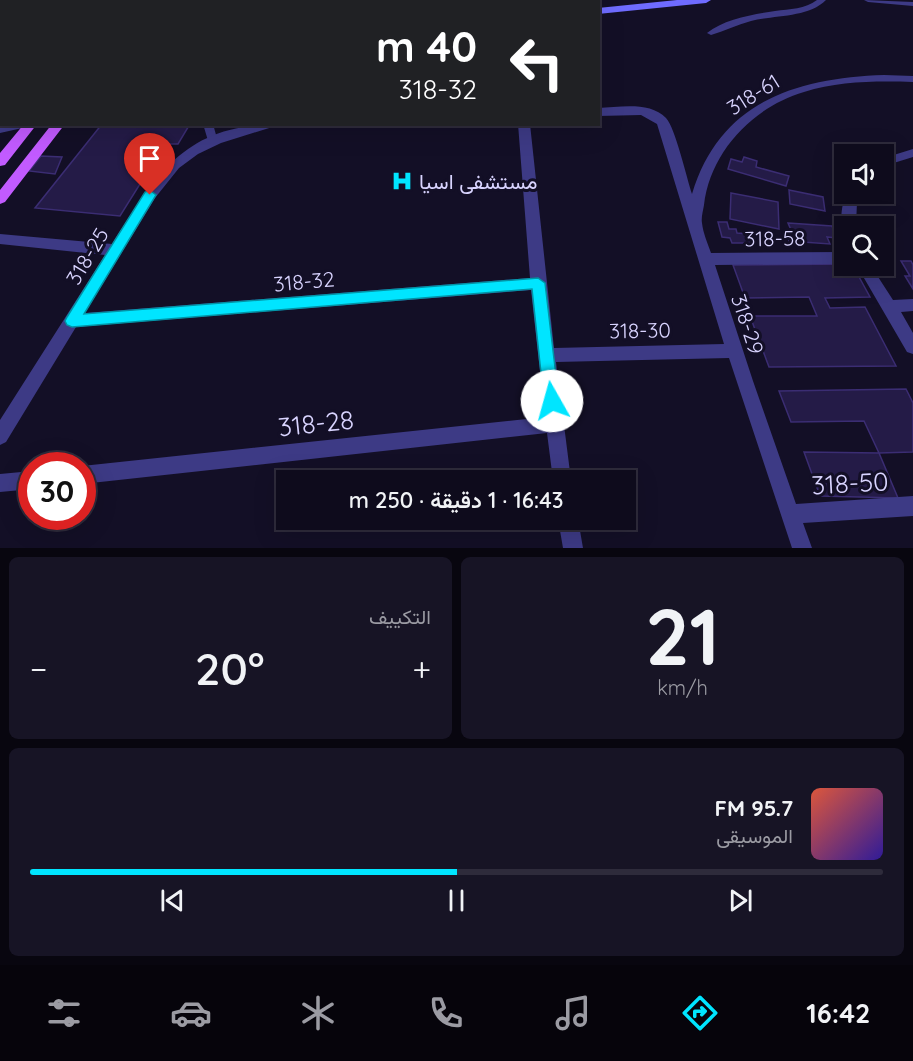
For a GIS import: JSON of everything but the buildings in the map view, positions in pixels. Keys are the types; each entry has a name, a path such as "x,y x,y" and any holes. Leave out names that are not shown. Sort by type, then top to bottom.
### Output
{"main road":[{"path":"600,11 706,0"},
{"path":"0,162 30,126"},
{"path":"0,199 57,126"}],"street":[{"name":"318-61","path":"699,241 696,220 699,192 720,147 728,135 746,117 784,95 828,81 861,77 913,79"},
{"name":"318-29","path":"600,111 639,110 655,114 663,122 734,351 802,548"},
{"name":"318-25","path":"0,436 115,250 166,174 186,156 213,142 269,126"},
{"path":"524,126 538,283 561,470"},
{"path":"894,159 913,153"},
{"path":"0,239 115,250"},
{"name":"318-58","path":"705,260 834,258"},
{"path":"870,276 913,347"},
{"name":"318-32","path":"72,321 538,283"},
{"path":"889,307 913,305"},
{"name":"318-30","path":"546,355 734,351"},
{"name":"318-28","path":"96,473 554,424"},
{"path":"0,483 18,481"},
{"name":"318-50","path":"789,514 913,506"},
{"path":"570,530 573,548"}],"lane":[{"path":"711,33 723,27 768,15 815,6 822,0"},
{"path":"868,0 913,4"},
{"path":"209,126 213,142"}],"place":[{"name":"مستشفى اسيا","path":"402,181"}],"route":[{"path":"150,195 72,321 538,283 552,401"}]}
